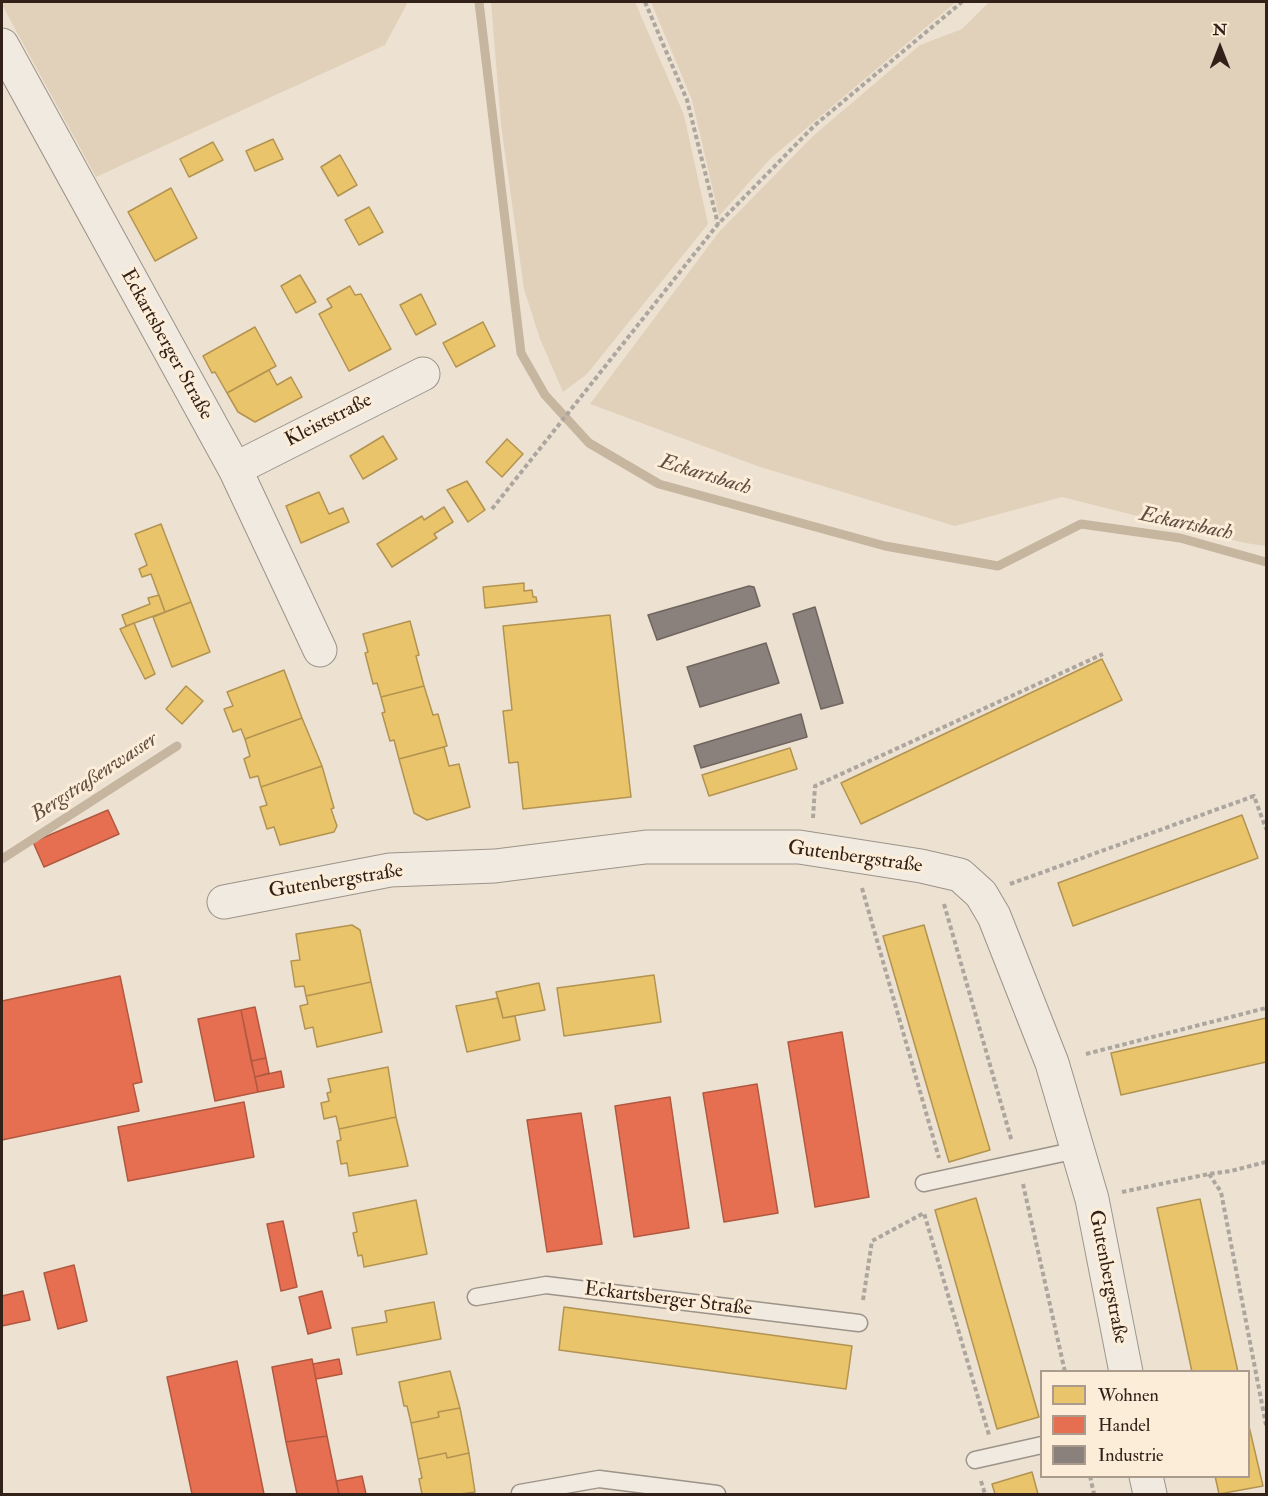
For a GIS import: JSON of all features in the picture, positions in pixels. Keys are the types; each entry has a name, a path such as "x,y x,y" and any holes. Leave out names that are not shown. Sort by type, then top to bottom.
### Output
{"street":[{"name":"Eckartsberger Straße","path":"2,45 235,469 320,650"},
{"name":"Kleiststraße","path":"235,469 423,374"},
{"name":"Gutenbergstraße","path":"224,902 390,870 495,866 646,847 799,847 960,875 981,894 994,916 1052,1063 1092,1199 1126,1370"},
{"path":"1146,1478 1150,1494"}],"lane":[{"path":"924,1183 1077,1150"},
{"name":"Eckartsberger Straße","path":"477,1297 546,1285 860,1323"},
{"path":"975,1460 1040,1445"},
{"path":"520,1493 599,1479 717,1494"}],"path":[{"path":"645,2 687,100 718,224"},
{"path":"492,509 718,224 815,125 962,2"},
{"path":"812,849 815,786 1103,654"},
{"path":"981,894 1254,796 1266,829"},
{"path":"852,856 945,1179"},
{"path":"933,869 1018,1163 1065,1370"},
{"path":"1086,1054 1266,1008"},
{"path":"1092,1199 1209,1174 1231,1172 1266,1162"},
{"path":"1209,1174 1221,1191 1266,1425"},
{"path":"860,1323 872,1241 924,1213 996,1455"},
{"path":"1090,1478 1094,1494"}],"shaded area":[{"path":"2,2 408,2 385,45 96,177"},
{"path":"491,2 635,2 684,115 708,224 587,374 563,392 540,339 524,289 501,125"},
{"path":"651,2 956,2 771,158 719,216 692,100"},
{"path":"989,2 1266,2 1266,546 1245,543 1062,497 955,526 760,467 590,404 719,232 813,136 920,45 962,29"}],"building: Wohnen":[{"path":"273,139 283,159 255,171 246,151"},
{"path":"213,142 223,160 189,177 180,159"},
{"path":"340,155 357,185 338,196 321,167"},
{"path":"171,188 197,238 155,261 128,212"},
{"path":"369,207 383,232 359,245 345,220"},
{"path":"300,275 316,302 296,313 281,286"},
{"path":"350,286 355,295 361,294 391,349 349,371 319,314 332,307 327,299"},
{"path":"421,294 436,324 416,335 400,305"},
{"path":"483,322 495,346 456,367 443,343"},
{"path":"255,327 276,366 227,393 203,356"},
{"path":"269,370 277,385 291,377 302,397 255,422 238,412 227,393"},
{"path":"383,436 397,459 363,479 350,456"},
{"path":"507,439 523,454 502,477 486,462"},
{"path":"467,481 485,510 468,522 447,490"},
{"path":"319,492 329,514 343,508 349,522 301,543 286,506"},
{"path":"444,507 453,522 434,534 437,538 392,567 377,544 422,516 424,520"},
{"path":"161,524 191,602 165,612 151,574 142,577 139,569 147,565 135,534"},
{"path":"524,583 524,591 532,590 537,602 485,608 483,587"},
{"path":"159,595 165,612 126,626 122,615 150,604 148,598"},
{"path":"191,602 210,652 172,667 153,617"},
{"path":"610,615 631,797 523,809 518,762 509,763 503,711 512,710 503,626"},
{"path":"410,621 424,686 381,697 377,683 373,684 363,634"},
{"path":"134,623 155,674 145,679 120,629"},
{"path":"1102,659 1122,700 861,824 841,783"},
{"path":"284,670 302,718 245,739 241,729 233,732 224,709 233,706 227,692"},
{"path":"186,686 203,701 182,724 166,709"},
{"path":"424,686 433,715 438,714 447,746 399,759 394,740 390,741 382,713 385,712 381,697"},
{"path":"302,718 322,766 261,787 258,776 250,778 244,759 250,756 245,739"},
{"path":"444,747 449,766 459,764 470,807 427,820 414,813 399,759"},
{"path":"790,748 797,769 709,796 702,775"},
{"path":"322,766 334,808 331,809 337,826 334,832 280,845 274,827 267,829 260,807 267,805 261,787"},
{"path":"1242,815 1258,858 1073,926 1058,883"},
{"path":"352,925 360,930 371,982 306,996 304,986 295,987 291,961 300,960 296,934"},
{"path":"924,925 990,1150 949,1162 883,936"},
{"path":"654,975 661,1022 564,1036 557,988"},
{"path":"371,982 382,1032 317,1047 313,1027 305,1029 300,1006 308,1004 306,996"},
{"path":"539,983 545,1010 503,1018 496,992"},
{"path":"498,998 503,1018 515,1016 520,1040 467,1052 456,1006"},
{"path":"1266,1018 1266,1062 1121,1095 1111,1053"},
{"path":"388,1067 396,1117 339,1129 336,1116 324,1119 321,1103 329,1101 327,1093 331,1092 328,1079"},
{"path":"396,1117 408,1166 349,1176 347,1163 341,1164 337,1141 341,1140 339,1129"},
{"path":"976,1198 1039,1417 997,1429 935,1210"},
{"path":"1200,1199 1238,1370 1192,1370 1157,1208"},
{"path":"416,1200 427,1254 364,1267 362,1255 358,1256 353,1233 357,1232 353,1213"},
{"path":"434,1302 441,1339 357,1355 352,1328 387,1322 385,1311"},
{"path":"564,1307 852,1346 846,1389 559,1350"},
{"path":"450,1371 460,1408 438,1412 439,1417 411,1423 407,1406 404,1406 399,1382"},
{"path":"460,1408 469,1453 447,1458 446,1453 418,1459 411,1423 439,1417 438,1412"},
{"path":"1250,1431 1263,1486 1219,1494 1215,1478 1250,1478"},
{"path":"446,1453 447,1458 469,1453 475,1492 422,1494 419,1479 422,1478 418,1459"},
{"path":"1032,1472 1038,1494 995,1494 992,1484"}],"building: Handel":[{"path":"108,810 119,834 44,867 33,842"},
{"path":"120,976 142,1082 133,1084 139,1111 2,1140 2,1001"},
{"path":"255,1007 266,1058 251,1061 241,1010"},
{"path":"241,1010 258,1092 215,1101 198,1019"},
{"path":"842,1032 869,1197 815,1207 788,1042"},
{"path":"266,1058 269,1073 255,1077 251,1061"},
{"path":"281,1071 284,1087 258,1092 255,1077"},
{"path":"757,1084 778,1213 724,1222 703,1093"},
{"path":"670,1097 689,1228 634,1237 615,1106"},
{"path":"244,1102 254,1157 128,1181 118,1127"},
{"path":"581,1113 602,1244 547,1252 527,1120"},
{"path":"283,1221 297,1287 281,1291 267,1224"},
{"path":"74,1265 87,1321 58,1329 44,1273"},
{"path":"23,1291 30,1320 2,1326 2,1296"},
{"path":"322,1291 331,1328 308,1334 299,1297"},
{"path":"312,1359 327,1436 286,1442 272,1367"},
{"path":"339,1359 342,1374 316,1379 313,1364"},
{"path":"237,1361 264,1494 192,1494 167,1377"},
{"path":"327,1436 339,1494 297,1494 286,1442"},
{"path":"362,1476 366,1494 339,1494 336,1481"}],"building: Industrie":[{"path":"749,586 754,587 760,606 657,640 648,615"},
{"path":"815,607 843,703 821,709 793,614"},
{"path":"766,643 779,683 700,707 687,667"},
{"path":"801,714 807,737 701,768 694,746"}],"waterway":[{"name":"Eckartsbach","path":"479,2 521,353 545,395 589,443 659,484 885,546 998,566 1081,524 1180,538 1266,562"},
{"name":"Bergstraßenwasser","path":"2,859 177,746"}]}
